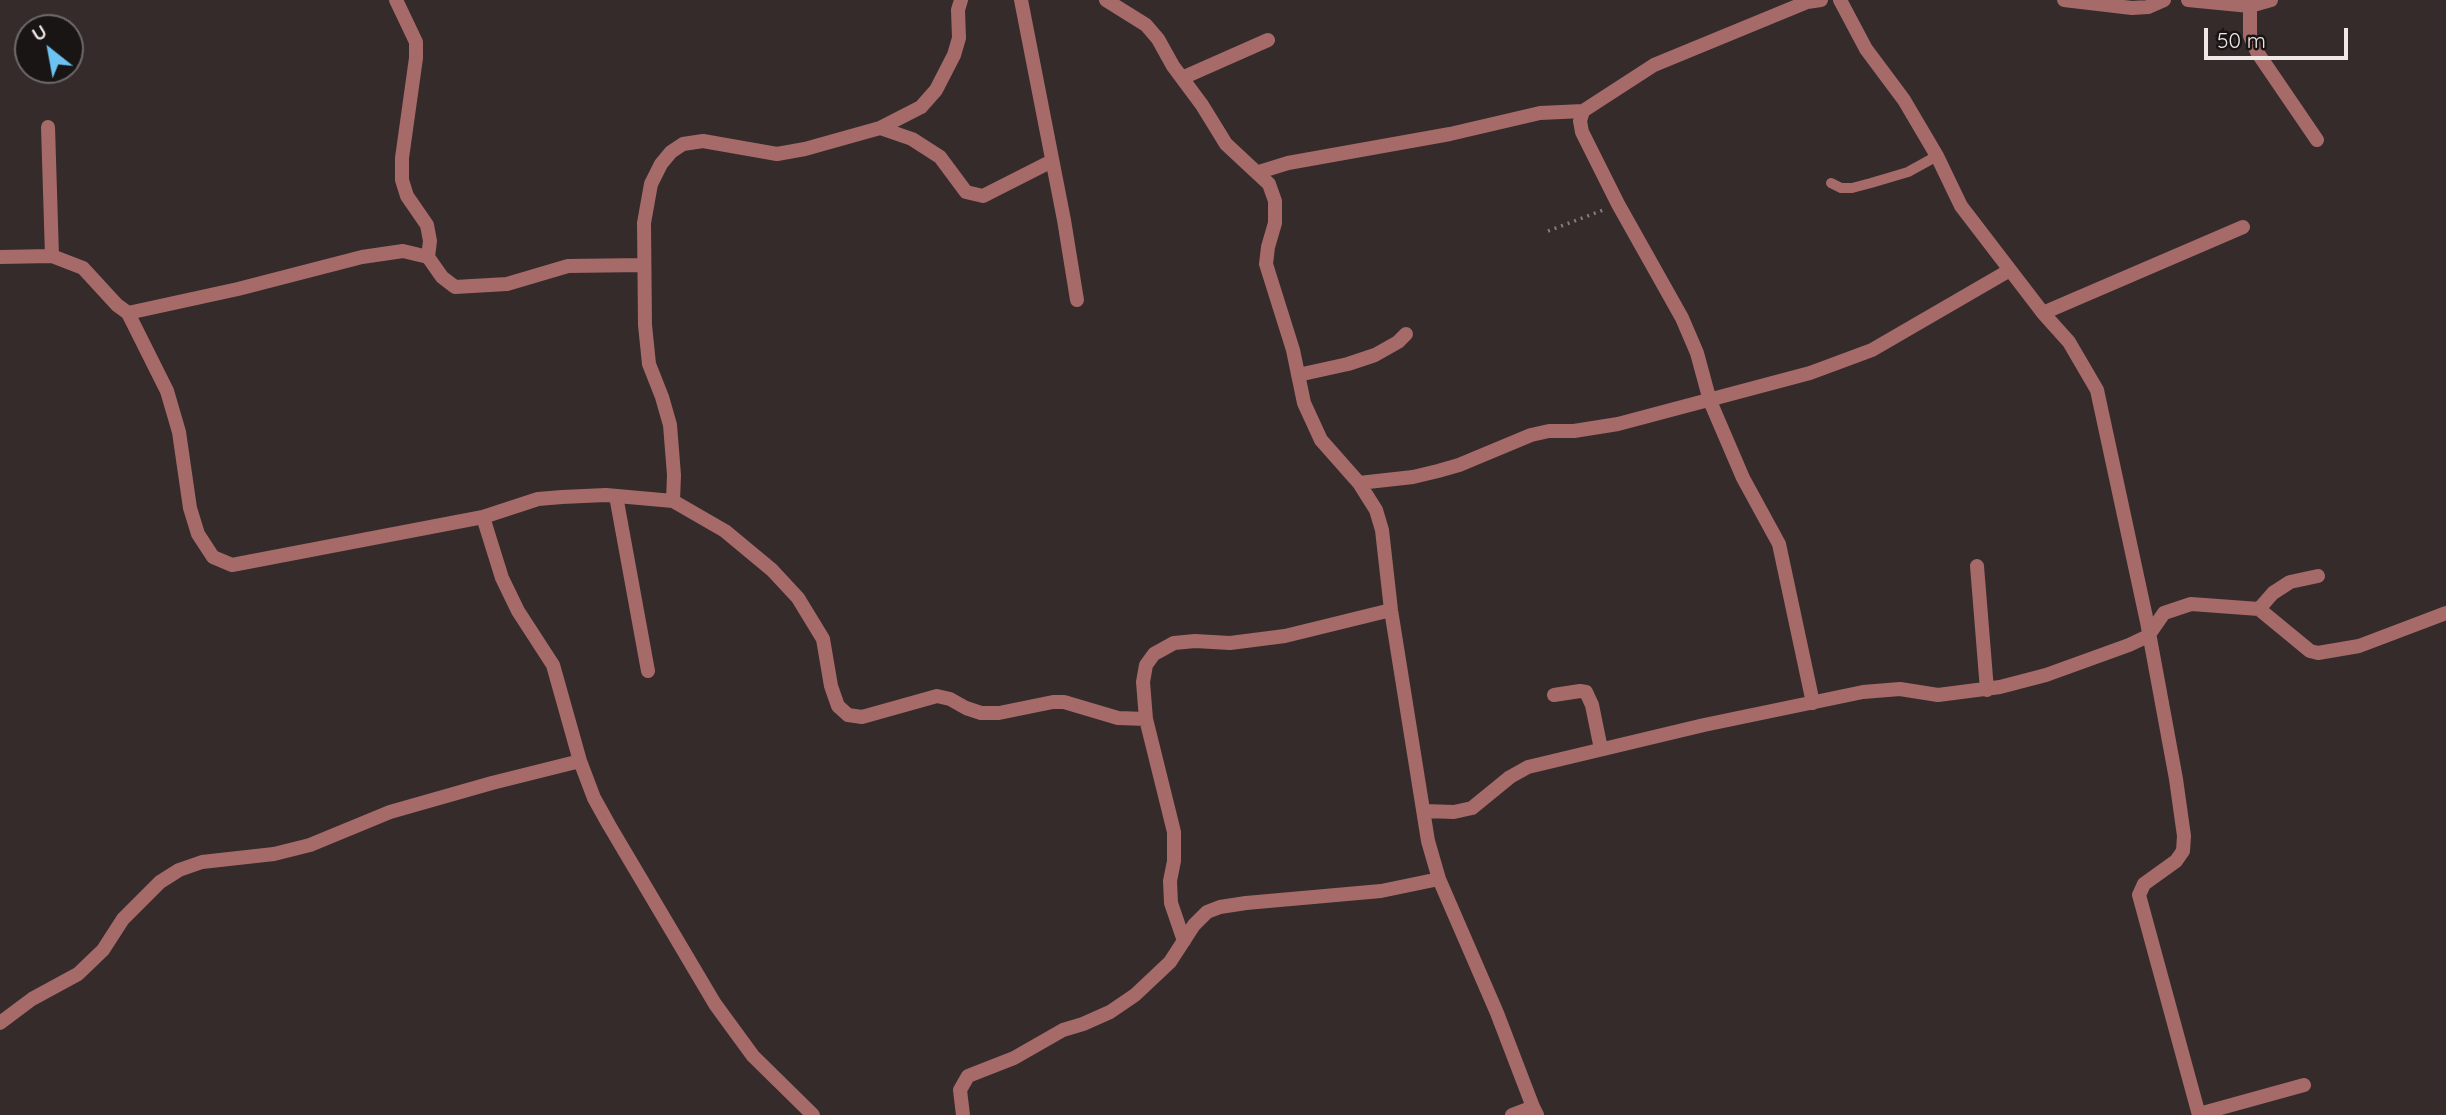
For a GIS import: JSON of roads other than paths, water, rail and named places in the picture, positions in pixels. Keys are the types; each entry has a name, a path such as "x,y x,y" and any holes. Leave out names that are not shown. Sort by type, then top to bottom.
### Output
{"street":[{"path":"396,0 416,42 402,158 402,180 407,196 427,225 430,241 428,257"},
{"path":"673,501 670,425 649,364 646,345 643,265 644,223 651,184 661,164 671,152 683,144 703,141 777,154 880,128 921,107 936,90 954,55 959,37 958,10 961,0"},
{"path":"1021,0 1065,220 1077,300"},
{"path":"1106,0 1146,25 1226,144 1269,184 1275,201 1275,223 1266,264 1293,350 1304,403 1321,439 1359,483 1376,510 1382,530 1391,610 1428,841 1439,879 1497,1013 1535,1111 1512,1115"},
{"path":"1259,172 1288,163 1450,134 1540,113 1583,111 1654,65 1807,2 1821,0"},
{"path":"1840,0 1866,49 1904,100 1937,156 1961,206 2043,313 2069,342 2097,390 2176,779 2184,836 2183,851 2176,861 2144,884 2139,895 2199,1115 2304,1085"},
{"path":"2064,0 2132,8 2148,7 2164,0"},
{"path":"2188,0 2250,6 2271,0"},
{"path":"2250,6 2250,36 2257,52 2317,140"},
{"path":"1182,78 1268,40"},
{"path":"1583,111 1580,121 1582,132 1618,204 1682,318 1697,353 1710,401 1743,478 1779,544 1813,703"},
{"path":"48,127 52,256"},
{"path":"880,128 912,139 940,157 966,192 982,196 1052,161"},
{"path":"2043,313 2243,227"},
{"path":"128,313 225,292 362,257 403,251 428,257 442,277 455,287 507,284 568,266 643,265"},
{"path":"0,257 52,256 83,268 117,305 128,313 167,391 179,432 190,508 198,534 213,557 232,565 483,517 538,499 616,496 673,501 725,531 772,570 798,598 823,639 831,686 838,706 848,715 862,717 937,696 981,713 999,713 1064,702 1118,718 1146,719"},
{"path":"1359,483 1413,477 1438,471 1540,433 1618,424 1810,373 1872,350 2010,270"},
{"path":"1298,375 1375,355 1398,342 1406,334"},
{"path":"616,496 648,671"},
{"path":"483,517 502,578 518,611 553,665 580,761 594,798 715,1004 753,1056 813,1115"},
{"path":"1977,566 1987,690"},
{"path":"2259,609 2273,593 2290,582 2318,576"},
{"path":"1424,811 1454,812 1472,808 1510,777 1528,768 1704,725 1863,692 1900,689 1938,695 1987,690 2046,674 2148,636 2161,615 2191,604 2259,609 2311,651 2318,653 2359,646 2446,613"},
{"path":"1184,941 1171,903 1174,832 1146,719 1143,682 1146,665 1154,654 1174,643 1230,643 1286,636 1391,610"},
{"path":"1553,695 1586,692 1592,705 1601,749"},
{"path":"0,1023 32,999 78,974 103,950 123,919 160,882 179,870 202,862 274,854 310,845 390,812 580,761"},
{"path":"963,1115 960,1090 968,1076 1014,1058 1063,1030 1110,1012 1151,982 1170,962 1194,925 1208,912 1220,907 1381,891 1439,879"}],"lane":[{"path":"1831,183 1841,188 1852,188 1908,172 1937,156"}]}
